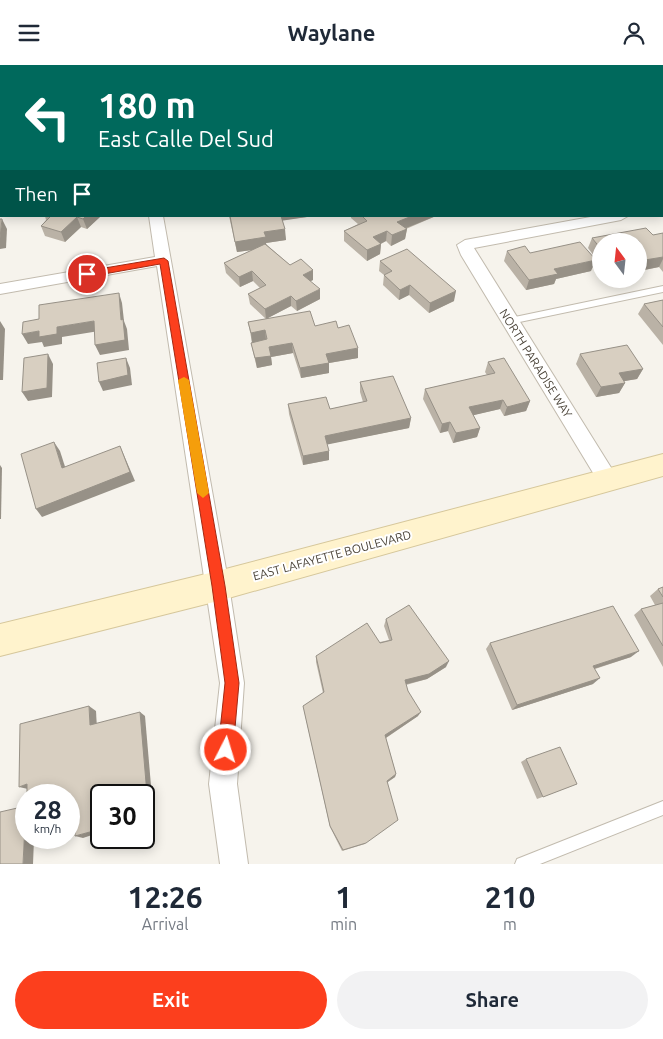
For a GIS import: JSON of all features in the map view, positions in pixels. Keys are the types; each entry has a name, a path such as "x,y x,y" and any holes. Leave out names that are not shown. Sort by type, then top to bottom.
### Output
{"street":[{"path":"156,217 218,586 232,683 223,784 234,864"},
{"name":"NORTH PARADISE WAY","path":"608,480 469,255 466,245 615,217"},
{"path":"0,289 164,261"},
{"name":"EAST LAFAYETTE BOULEVARD","path":"0,640 218,586 663,465"}],"lane":[{"path":"510,321 663,289"},
{"path":"522,864 663,808"}],"building":[{"path":"50,217 77,217 61,232 41,226"},
{"path":"230,217 281,217 285,229 264,232 266,237 235,242"},
{"path":"363,217 410,217 397,222 407,229 392,235 387,231 373,237 381,244 367,250 344,231 367,221"},
{"path":"0,219 2,219 0,238"},
{"path":"646,228 653,235 663,233 663,257 648,260 648,233 619,233"},
{"path":"580,242 592,256 592,261 554,269 558,274 529,280 507,251 525,246 530,253"},
{"path":"265,244 290,265 301,259 313,270 303,275 320,289 296,301 291,296 265,309 248,294 266,285 252,271 239,277 224,263"},
{"path":"407,249 456,291 430,303 410,285 400,290 384,275 392,271 380,261"},
{"path":"119,293 125,340 95,345 94,321 57,327 57,334 39,337 39,331 22,334 23,322 39,319 39,305"},
{"path":"663,300 663,327 644,304"},
{"path":"310,311 315,326 336,321 338,328 349,325 358,348 326,354 329,363 300,368 292,343 269,347 271,356 255,358 251,343 267,339 265,330 251,333 248,322"},
{"path":"627,345 643,369 619,373 625,383 601,387 580,354"},
{"path":"48,354 47,388 22,392 24,358"},
{"path":"126,358 128,375 99,382 97,363"},
{"path":"504,358 530,401 507,407 503,400 469,407 480,428 456,433 450,422 442,424 425,389 495,373 488,362"},
{"path":"393,376 411,418 325,436 329,451 303,456 288,404 326,397 330,409 367,401 360,382"},
{"path":"54,442 62,468 120,446 130,472 36,509 21,454"},
{"path":"663,587 663,597 658,589"},
{"path":"663,603 663,646 641,609"},
{"path":"409,605 449,661 429,674 405,680 408,691 421,712 385,735 396,774 387,781 398,820 366,843 343,850 330,826 303,706 324,692 316,656 367,623 380,643 392,640 386,619"},
{"path":"613,606 639,651 593,666 600,678 517,705 490,643"},
{"path":"89,706 90,725 140,712 146,784 90,784 90,832 80,835 80,784 19,784 20,724"},
{"path":"560,747 577,784 543,797 526,759"},
{"path":"15,809 15,849 24,849 23,864 0,864 0,812"}],"slow traffic":[{"path":"184,380 203,493"}],"route":[{"path":"87,274 164,261 218,586 232,683 226,750"}]}
